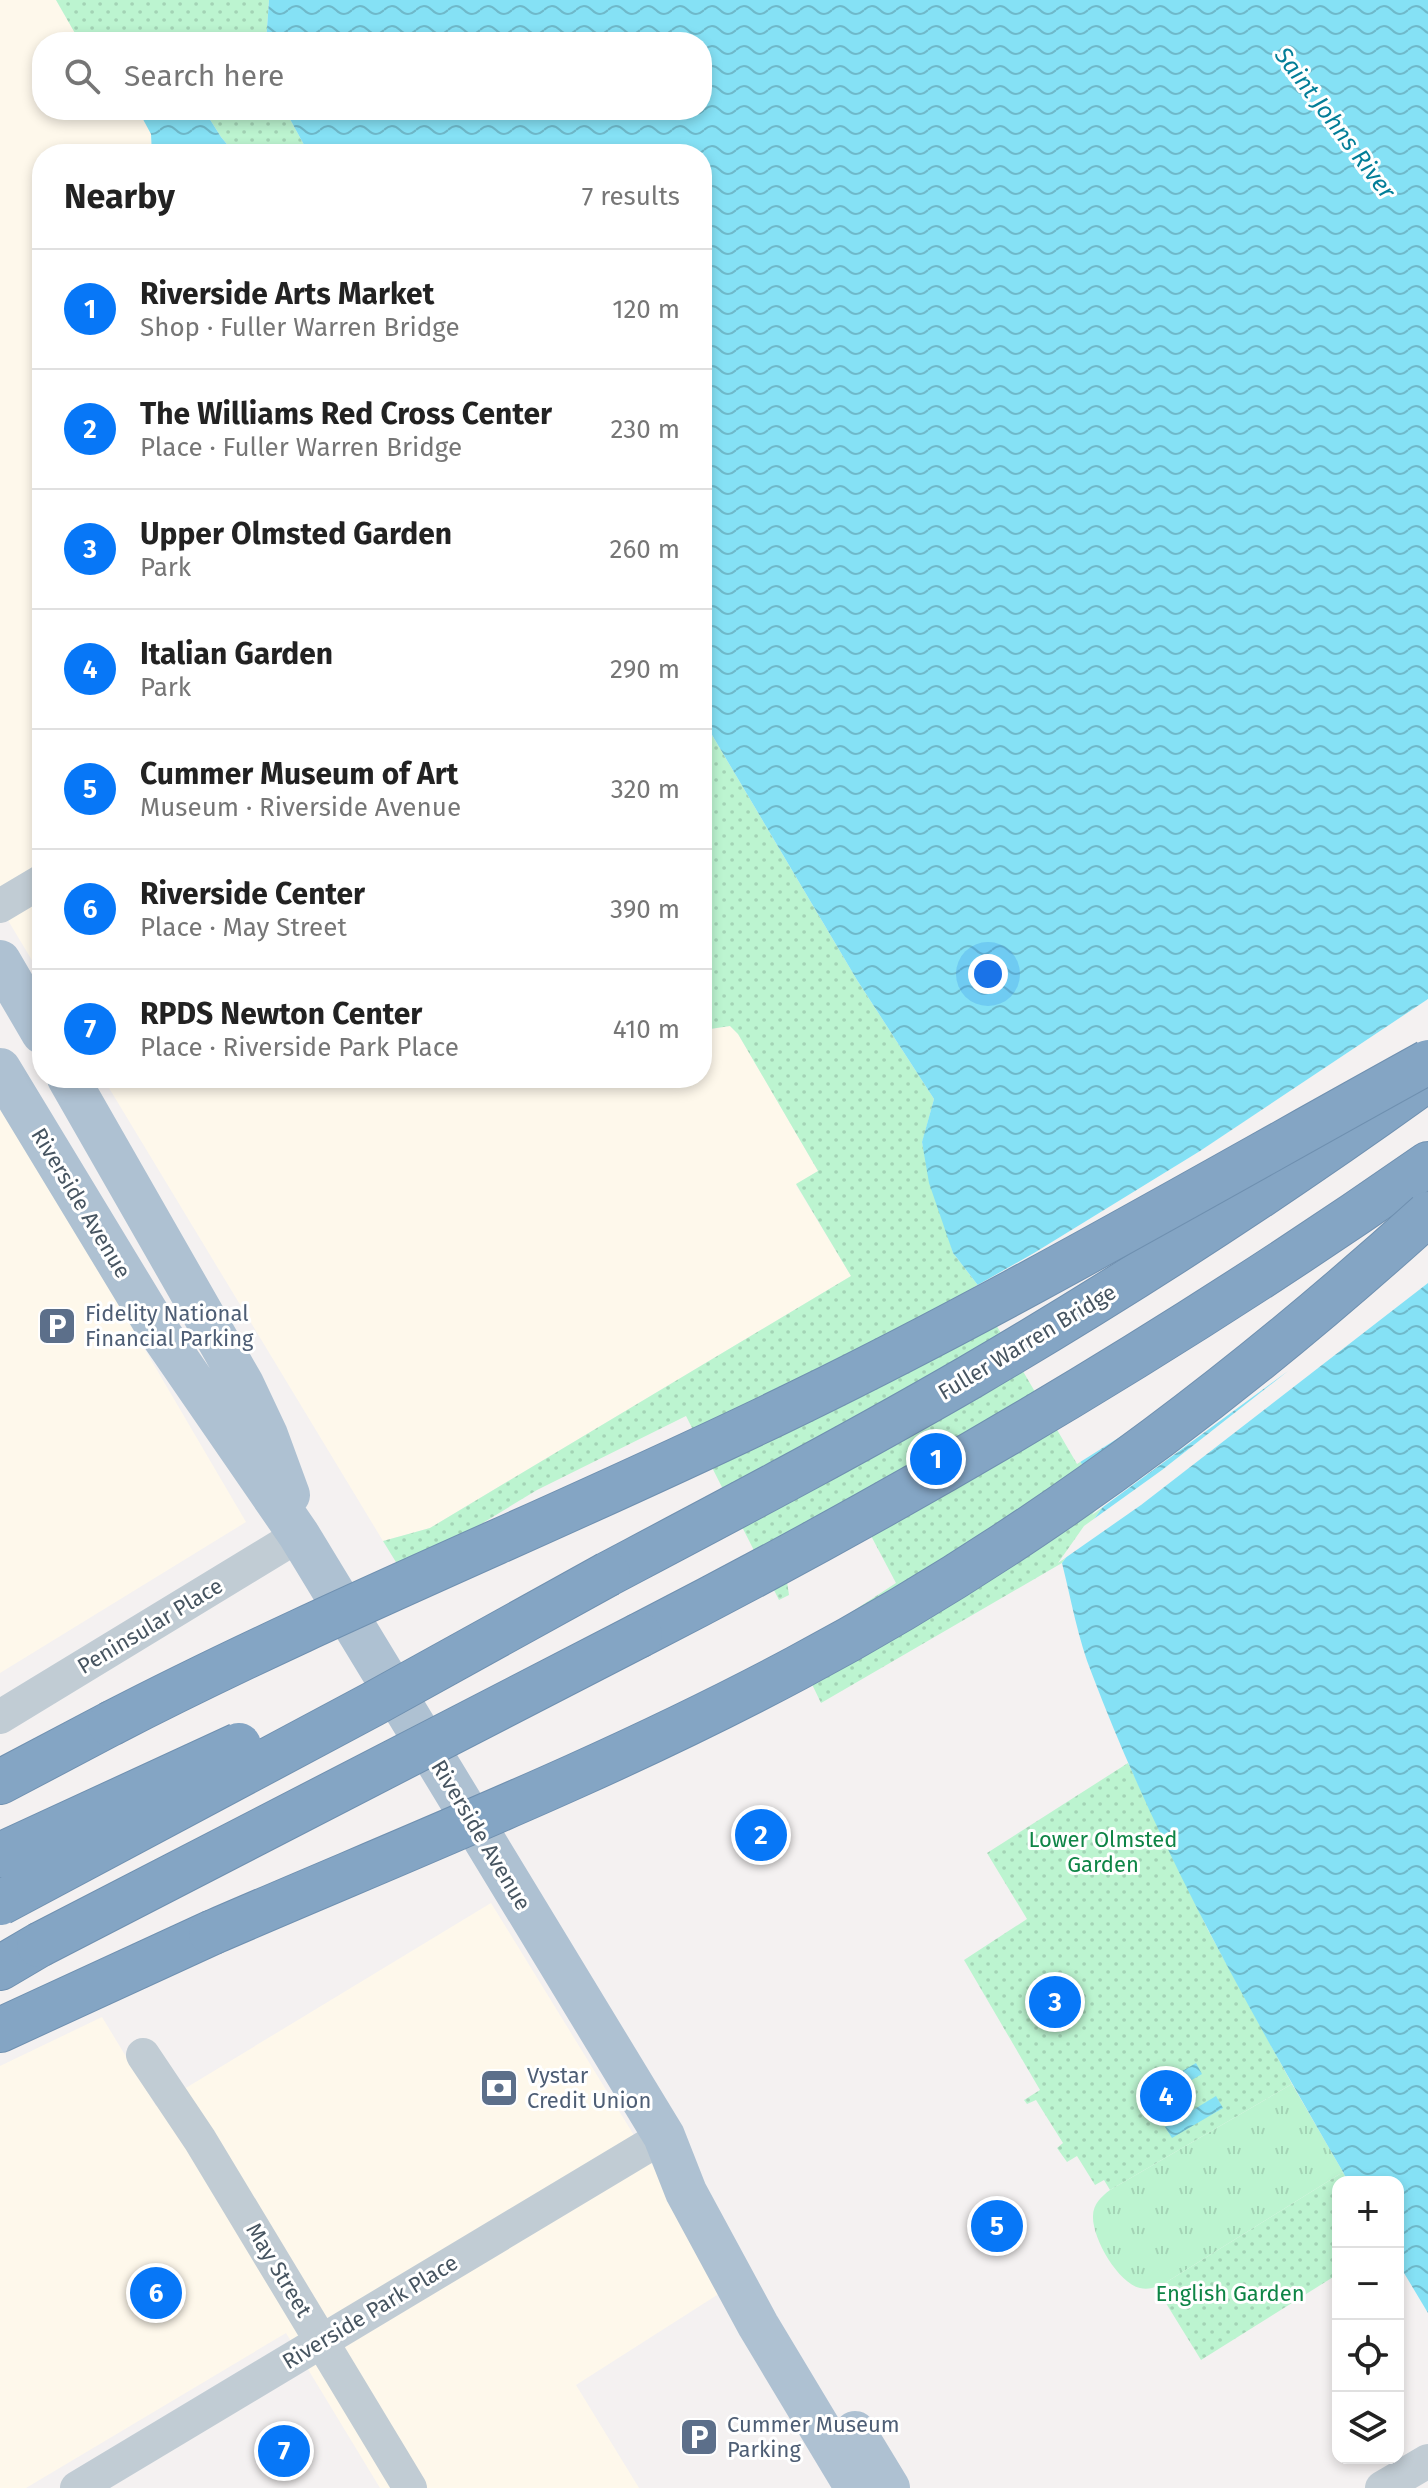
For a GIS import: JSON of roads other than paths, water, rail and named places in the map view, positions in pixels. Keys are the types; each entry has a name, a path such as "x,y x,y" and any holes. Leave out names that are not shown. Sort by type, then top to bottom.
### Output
{"highway":[{"path":"0,1782 110,1724 352,1605 828,1389 948,1327 1428,1062"},
{"name":"Fuller Warren Bridge","path":"608,1574 814,1465 1054,1327 1295,1173 1428,1079"},
{"path":"0,1966 801,1551 1036,1419 1237,1293 1428,1164"},
{"path":"0,2030 211,1933 668,1733 797,1669 899,1611 1050,1516 1154,1441 1297,1329 1428,1214"},
{"path":"0,1855 608,1574"},
{"path":"0,1903 373,1704 608,1574"}],"main road":[{"path":"0,961 32,1016"},
{"name":"Riverside Avenue","path":"0,1069 154,1325 299,1535 664,2136 703,2181 889,2488"},
{"name":"Riverside Avenue","path":"74,1088 243,1384 280,1468 299,1535"},
{"name":"Riverside Avenue","path":"664,2136 686,2192 736,2285 856,2488"}],"street":[{"path":"0,906 32,887"},
{"name":"Peninsular Place","path":"0,1717 299,1535"},
{"name":"May Street","path":"143,2055 200,2140 410,2488"},
{"name":"Riverside Park Place","path":"77,2488 664,2136"},
{"path":"1382,2488 1428,2461"}],"water":[{"name":"Saint Johns River","path":"269,0 1428,0 1428,2313 1404,2273 1404,2176 1345,2176 1207,1928 1118,1739 1083,1647 1062,1563 1105,1504 977,1284 953,1253 929,1183 922,1142 934,1099 857,980 712,735 712,144 304,144 290,120 712,120 712,32 267,32"},
{"path":"143,120 210,120 227,144 152,144 151,134"},
{"path":"1196,2063 1202,2074 1151,2104 1145,2093"},
{"path":"1216,2096 1223,2108 1172,2138 1165,2127"}],"place":[{"name":"Fidelity National Financial Parking","path":"57,1326"},
{"name":"Riverside Arts Market","path":"936,1459"},
{"name":"The Williams Red Cross Center","path":"761,1835"},
{"name":"Upper Olmsted Garden","path":"1055,2002"},
{"name":"Vystar Credit Union","path":"499,2088"},
{"name":"Italian Garden","path":"1166,2096"},
{"name":"Cummer Museum of Art","path":"997,2226"},
{"name":"Riverside Center","path":"156,2293"},
{"name":"Cummer Museum Parking","path":"699,2437"},
{"name":"RPDS Newton Center","path":"284,2451"}],"park label":[{"name":"Lower Olmsted Garden","path":"1103,1852"},
{"name":"English Garden","path":"1230,2293"}]}
